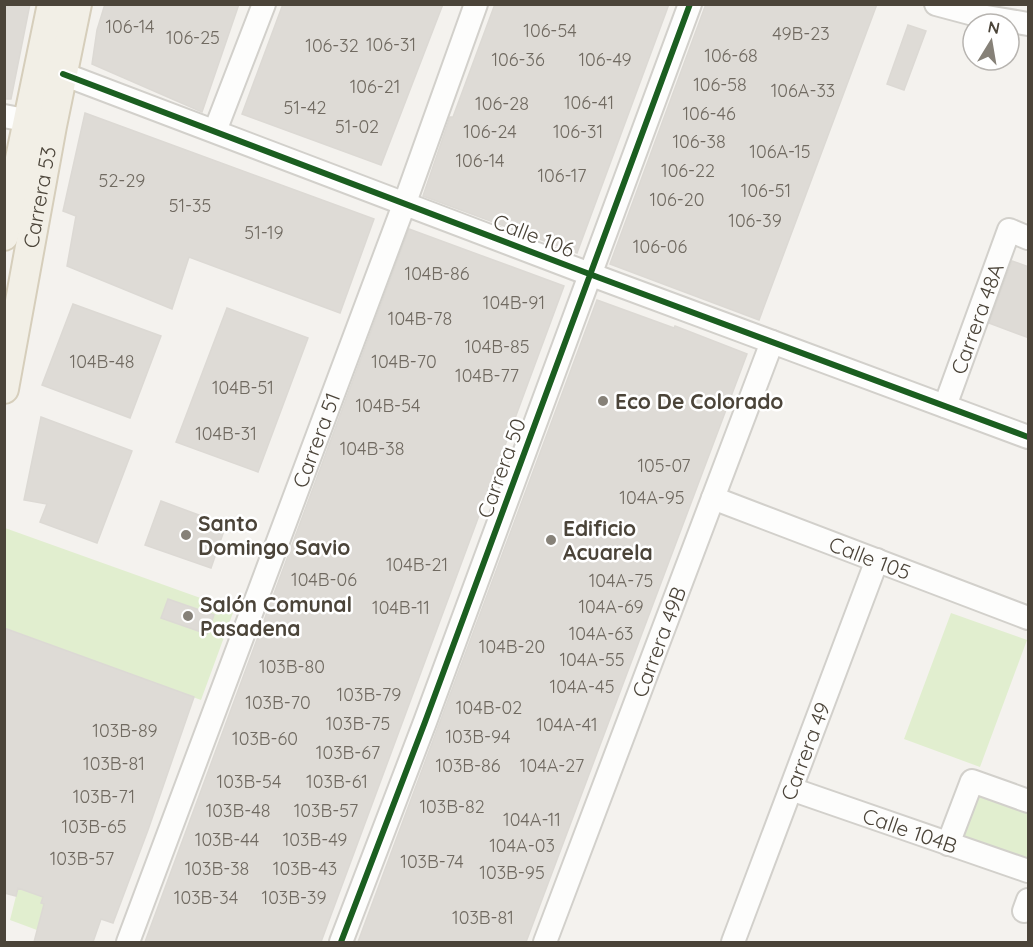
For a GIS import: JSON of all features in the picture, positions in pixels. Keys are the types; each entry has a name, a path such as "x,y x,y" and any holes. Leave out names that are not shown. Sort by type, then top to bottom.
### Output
{"main road":[{"name":"Carrera 53","path":"4,236 52,4"},
{"name":"Carrera 53","path":"4,389 27,131 63,74 77,4"}],"street":[{"path":"215,131 264,4"},
{"name":"Carrera 51","path":"128,942 405,203 477,4"},
{"name":"Carrera 50","path":"341,942 425,722 690,4"},
{"path":"936,4 981,16 1029,24"},
{"name":"Calle 106","path":"63,74 590,274 1029,437"},
{"name":"Carrera 48A","path":"945,406 1019,234"},
{"name":"Carrera 49B","path":"545,942 772,342"},
{"name":"Calle 105","path":"713,498 1029,618"},
{"name":"Carrera 49","path":"733,942 877,560"},
{"path":"948,844 972,781 1029,801"},
{"name":"Calle 104B","path":"790,789 1029,871"}],"green space":[{"path":"5,528 234,610 201,700 5,628"},
{"path":"951,613 1027,640 980,767 904,739"},
{"path":"974,791 1028,810 1028,869 956,844"},
{"path":"18,888 43,897 41,903 44,904 53,936 10,920"}],"building":[{"path":"4,4 30,4 11,99 4,99"},
{"path":"105,4 239,4 202,112 92,64 97,30"},
{"path":"283,4 443,4 381,165 242,114"},
{"path":"495,4 669,4 577,253 423,196 450,117 453,117"},
{"path":"706,4 877,4 759,320 610,264"},
{"path":"908,25 926,31 904,90 887,84"},
{"path":"85,113 374,219 340,313 189,257 172,309 67,266 76,216 63,211"},
{"path":"409,229 564,286 321,942 145,942"},
{"path":"1012,261 1029,267 1029,338 989,323"},
{"path":"597,300 674,328 675,326 747,354 526,942 358,942"},
{"path":"73,304 161,336 130,418 42,385"},
{"path":"227,308 308,338 258,472 176,442"},
{"path":"41,417 132,451 97,543 40,522 47,504 24,500"},
{"name":"Santo Domingo Savio","path":"161,501 226,525 211,568 145,545"},
{"name":"Salón Comunal Pasadena","path":"168,599 214,615 207,634 161,618"},
{"path":"4,628 194,697 113,923 101,919 93,942 34,942 44,904 41,903 43,897 18,888 16,896 4,893"}],"cycle path":[{"path":"341,942 425,722 690,4"},
{"path":"63,74 600,278 1028,437"}],"place":[{"name":"Eco De Colorado","path":"603,401"},
{"name":"Santo Domingo Savio","path":"186,535"},
{"name":"Edificio Acuarela","path":"551,540"},
{"name":"Salón Comunal Pasadena","path":"188,616"}]}
